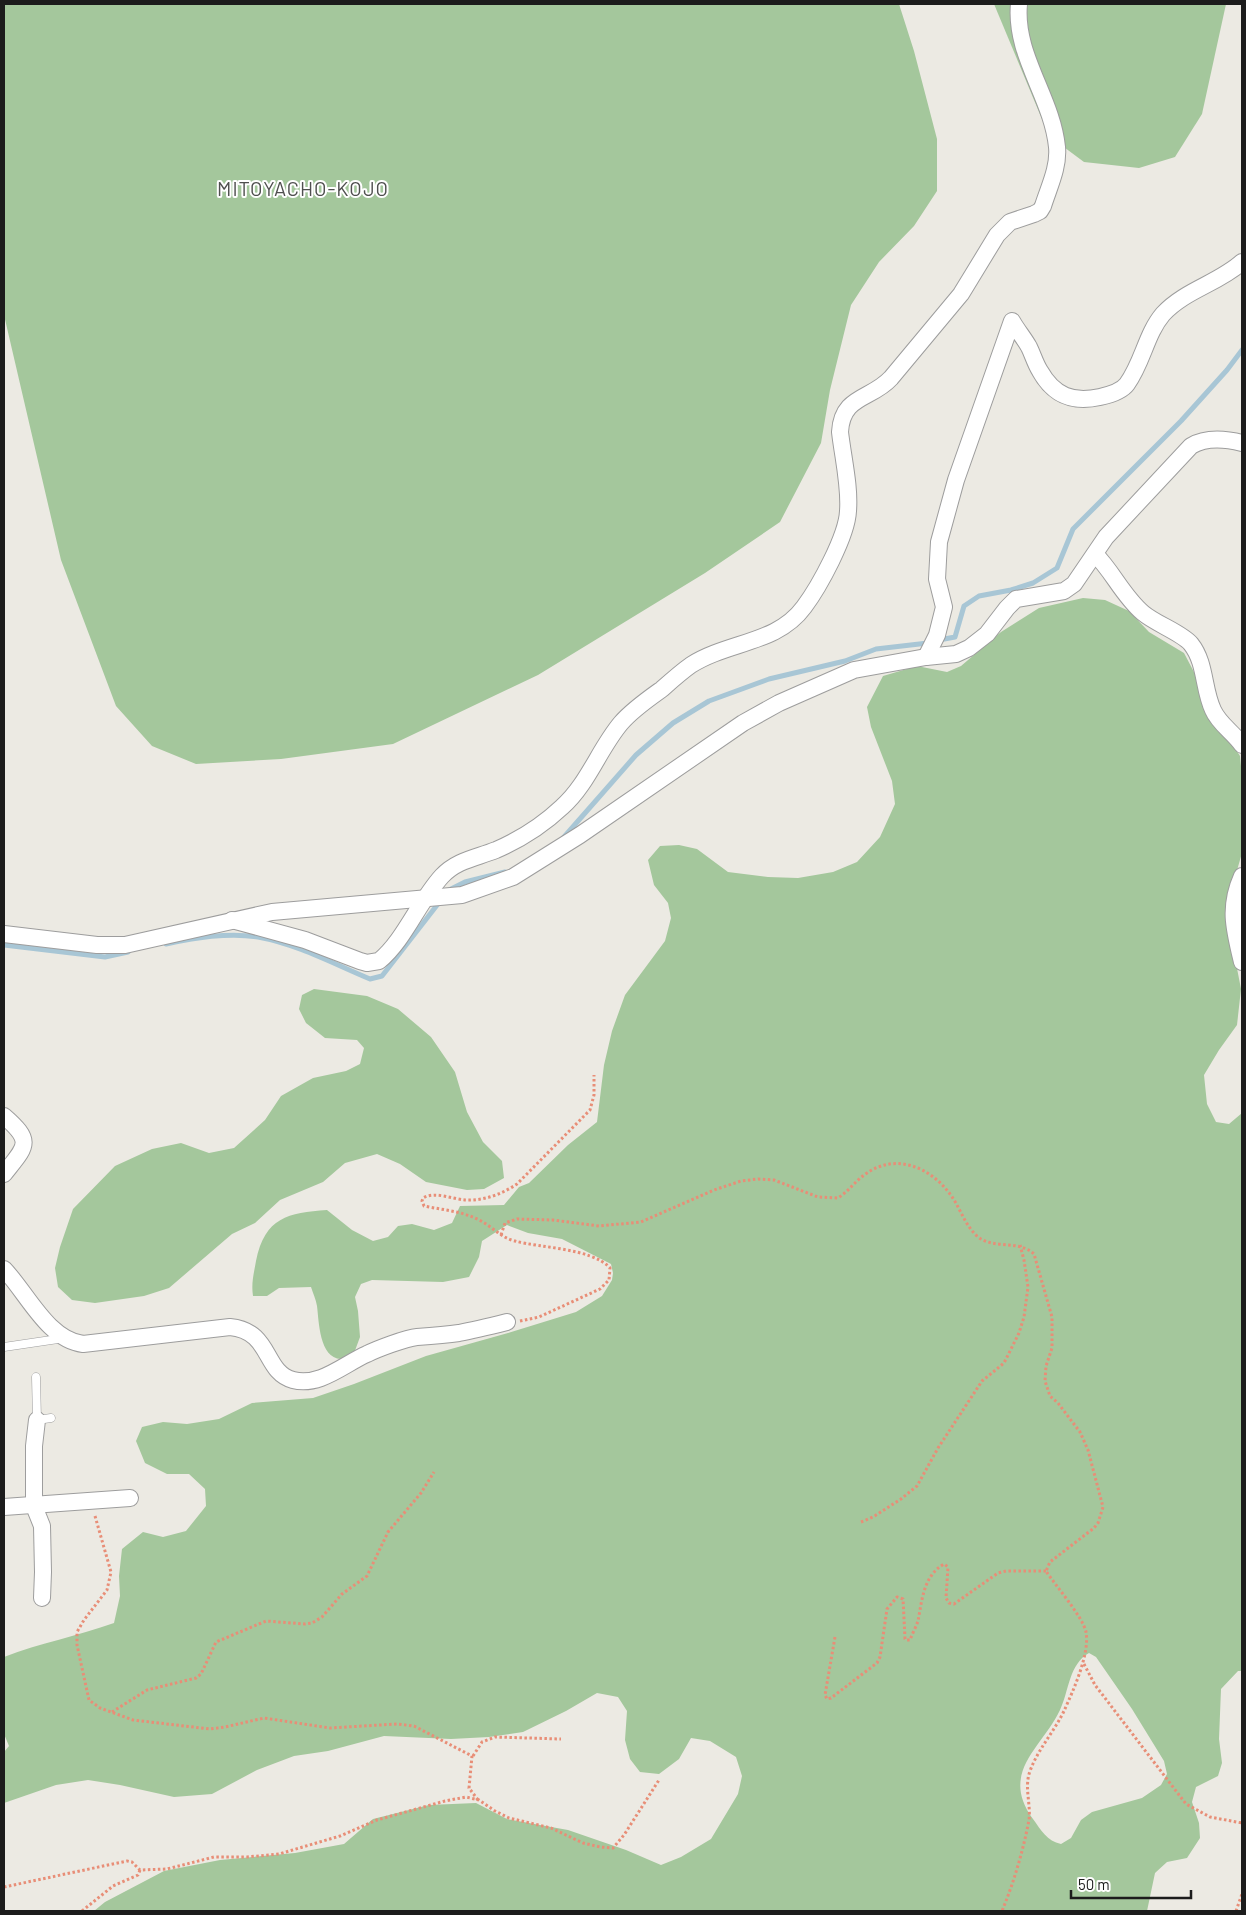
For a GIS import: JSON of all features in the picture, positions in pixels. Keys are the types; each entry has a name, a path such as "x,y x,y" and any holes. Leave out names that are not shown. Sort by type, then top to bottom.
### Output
{"street":[{"path":"232,920 305,940 360,962 373,963 379,961 400,937 452,867 463,860 494,851 508,844 526,834 562,807 593,766 621,723 634,710 692,665 716,652 782,629 793,621 805,606 831,561 847,523 848,502 840,432 845,411 864,394 883,386 891,378 961,294 997,234 1010,222 1034,214 1044,206 1057,162 1057,148 1050,117 1026,55 1020,31 1019,4"},
{"path":"926,657 937,634 944,607 937,579 939,542 956,480 1012,322 1029,347 1040,371 1050,386 1066,397 1085,400 1108,395 1126,386 1140,362 1151,332 1164,313 1187,295 1242,262"},
{"path":"4,934 97,945 125,945 272,912 462,895 513,877 588,830 743,723 779,703 854,670 926,657 956,654 969,648 987,634 1016,599 1064,590 1074,584 1106,537 1191,446 1199,441 1210,440 1242,443"},
{"path":"1095,554 1106,564 1130,601 1143,613 1192,645 1199,657 1212,709 1217,718 1242,744"},
{"path":"1242,876 1235,894 1233,907 1234,928 1242,962"},
{"path":"4,1116 16,1127 25,1143 23,1150 4,1174"},
{"path":"4,1269 50,1326 74,1343 83,1344 230,1327 240,1328 258,1339 276,1369 284,1376 293,1380 310,1381 324,1377 368,1353 417,1337 459,1333 507,1322"},
{"path":"42,1598 42,1526 41,1519 34,1506 34,1446 44,1419"},
{"path":"4,1508 130,1498"}],"lane":[{"path":"4,1347 58,1339 62,1336"},
{"path":"36,1377 44,1419"}],"path":[{"path":"507,1322 539,1317 600,1289 609,1280 611,1271 608,1265 569,1250 514,1241 501,1235 481,1221 461,1212 424,1206 423,1198 432,1194 467,1200 483,1198 502,1193 517,1184 590,1110 594,1095 594,1075"},
{"path":"501,1235 505,1222 517,1218 554,1220 599,1226 641,1222 714,1190 740,1181 774,1180 818,1197 838,1198 880,1165 898,1162 922,1170 945,1187 952,1195 962,1216 977,1236 989,1242 1020,1245 1034,1254 1052,1316 1052,1348 1044,1373 1047,1390 1080,1432 1088,1450 1103,1507 1098,1523 1094,1528 1050,1562 1046,1572"},
{"path":"862,1522 873,1517 917,1486 938,1448 982,1381 1004,1363 1019,1333 1024,1318 1028,1287 1020,1245"},
{"path":"112,1712 147,1690 196,1678 202,1674 216,1642 266,1621 305,1624 312,1623 322,1617 342,1594 367,1576 388,1532 421,1493 434,1472"},
{"path":"90,1501 111,1572 107,1590 80,1626 77,1645 89,1700 100,1708 133,1720 210,1729 225,1728 264,1718 330,1728 397,1724 414,1726 472,1756"},
{"path":"836,1637 825,1695 827,1699 831,1698 878,1662 887,1609 897,1597 903,1600 905,1638 910,1640 917,1623 922,1595 928,1581 944,1564 948,1567 946,1598 949,1603 954,1604 998,1573 1006,1571 1046,1572"},
{"path":"1002,1911 1013,1884 1029,1818 1027,1784 1034,1760 1063,1712 1083,1664 1086,1631 1079,1617 1046,1572"},
{"path":"1083,1664 1095,1685 1186,1804 1210,1817 1242,1823"},
{"path":"479,1800 469,1788 472,1756 482,1742 495,1737 561,1740"},
{"path":"4,1887 127,1861 132,1862 140,1870 167,1869 214,1856 246,1857 279,1854 340,1836 377,1820 466,1797 479,1800 509,1818 551,1828 583,1843 610,1848 617,1845 621,1840 659,1780"},
{"path":"82,1911 113,1886 138,1875 140,1870"},
{"path":"1236,1911 1242,1894"}],"green space":[{"path":"4,4 899,4 914,51 937,139 937,191 914,226 879,262 851,305 830,390 821,443 780,522 705,573 538,675 393,744 281,759 196,764 152,746 116,706 61,560 4,315"},
{"path":"994,4 1226,4 1202,114 1175,157 1139,168 1084,162 1049,136"},
{"path":"1083,598 1105,600 1129,611 1149,632 1184,653 1240,756 1242,776 1242,853 1229,898 1229,927 1241,989 1237,1025 1204,1075 1207,1104 1216,1122 1229,1124 1242,1113 1242,1671 1238,1671 1221,1689 1219,1739 1222,1763 1218,1776 1196,1787 1192,1802 1199,1823 1200,1838 1187,1858 1167,1862 1155,1873 1147,1911 94,1911 105,1902 164,1871 220,1860 295,1853 344,1844 373,1819 429,1805 476,1803 507,1819 568,1830 626,1850 661,1865 681,1857 711,1839 738,1794 742,1776 736,1757 710,1741 691,1738 679,1759 659,1774 640,1772 630,1759 625,1740 627,1711 618,1697 597,1693 523,1732 489,1737 451,1739 384,1736 328,1751 294,1756 257,1770 212,1794 174,1797 88,1780 56,1785 4,1803 4,1752 9,1746 4,1734 4,1657 114,1623 120,1596 119,1576 122,1549 143,1532 163,1537 186,1531 206,1506 205,1489 189,1474 167,1474 145,1463 136,1441 142,1427 163,1422 187,1424 219,1419 252,1403 313,1398 426,1356 576,1312 602,1296 612,1280 611,1264 562,1239 528,1233 507,1225 482,1241 479,1257 469,1277 443,1282 372,1280 361,1284 355,1297 360,1337 353,1356 341,1359 334,1357 324,1346 317,1304 311,1287 279,1288 267,1296 253,1296 252,1287 256,1261 265,1235 272,1226 290,1216 327,1210 352,1230 373,1241 388,1237 398,1226 412,1224 434,1230 452,1223 460,1206 504,1205 519,1187 529,1183 568,1145 597,1122 604,1065 612,1031 625,995 665,941 671,918 668,903 654,885 648,860 660,846 679,845 697,849 728,872 768,877 798,878 833,872 857,862 880,837 895,804 892,781 871,727 867,707 883,676 917,666 947,672 961,666 1001,632 1039,608","holes":["1089,1653 1096,1657 1132,1709 1164,1761 1167,1774 1161,1785 1142,1798 1092,1812 1081,1820 1071,1838 1061,1844 1056,1843 1045,1834 1033,1819 1024,1802 1020,1787 1022,1774 1027,1761 1060,1710 1070,1678 1077,1664"]},
{"path":"314,989 367,996 398,1009 431,1037 455,1072 467,1112 483,1142 502,1161 504,1178 484,1189 467,1190 426,1182 400,1164 377,1154 345,1163 323,1182 280,1200 255,1223 232,1234 169,1288 144,1296 95,1303 72,1300 58,1287 55,1268 60,1247 73,1209 115,1166 152,1149 181,1143 209,1153 234,1148 265,1120 281,1096 313,1078 346,1071 360,1064 364,1048 357,1040 325,1038 306,1023 299,1009 302,995"}],"waterway":[{"path":"939,640 955,637 964,606 979,596 1011,590 1033,583 1057,568 1073,529 1181,421 1227,370 1242,350"},
{"path":"564,837 636,755 673,723 709,701 769,679 845,661 876,649 928,643"},
{"path":"447,891 465,882 505,872"},
{"path":"166,944 223,935 258,937 301,949 370,979 382,976 441,900"},
{"path":"4,945 105,957 128,952"}],"district":[{"name":"MITOYACHO-KOJO","path":"303,188"}]}
